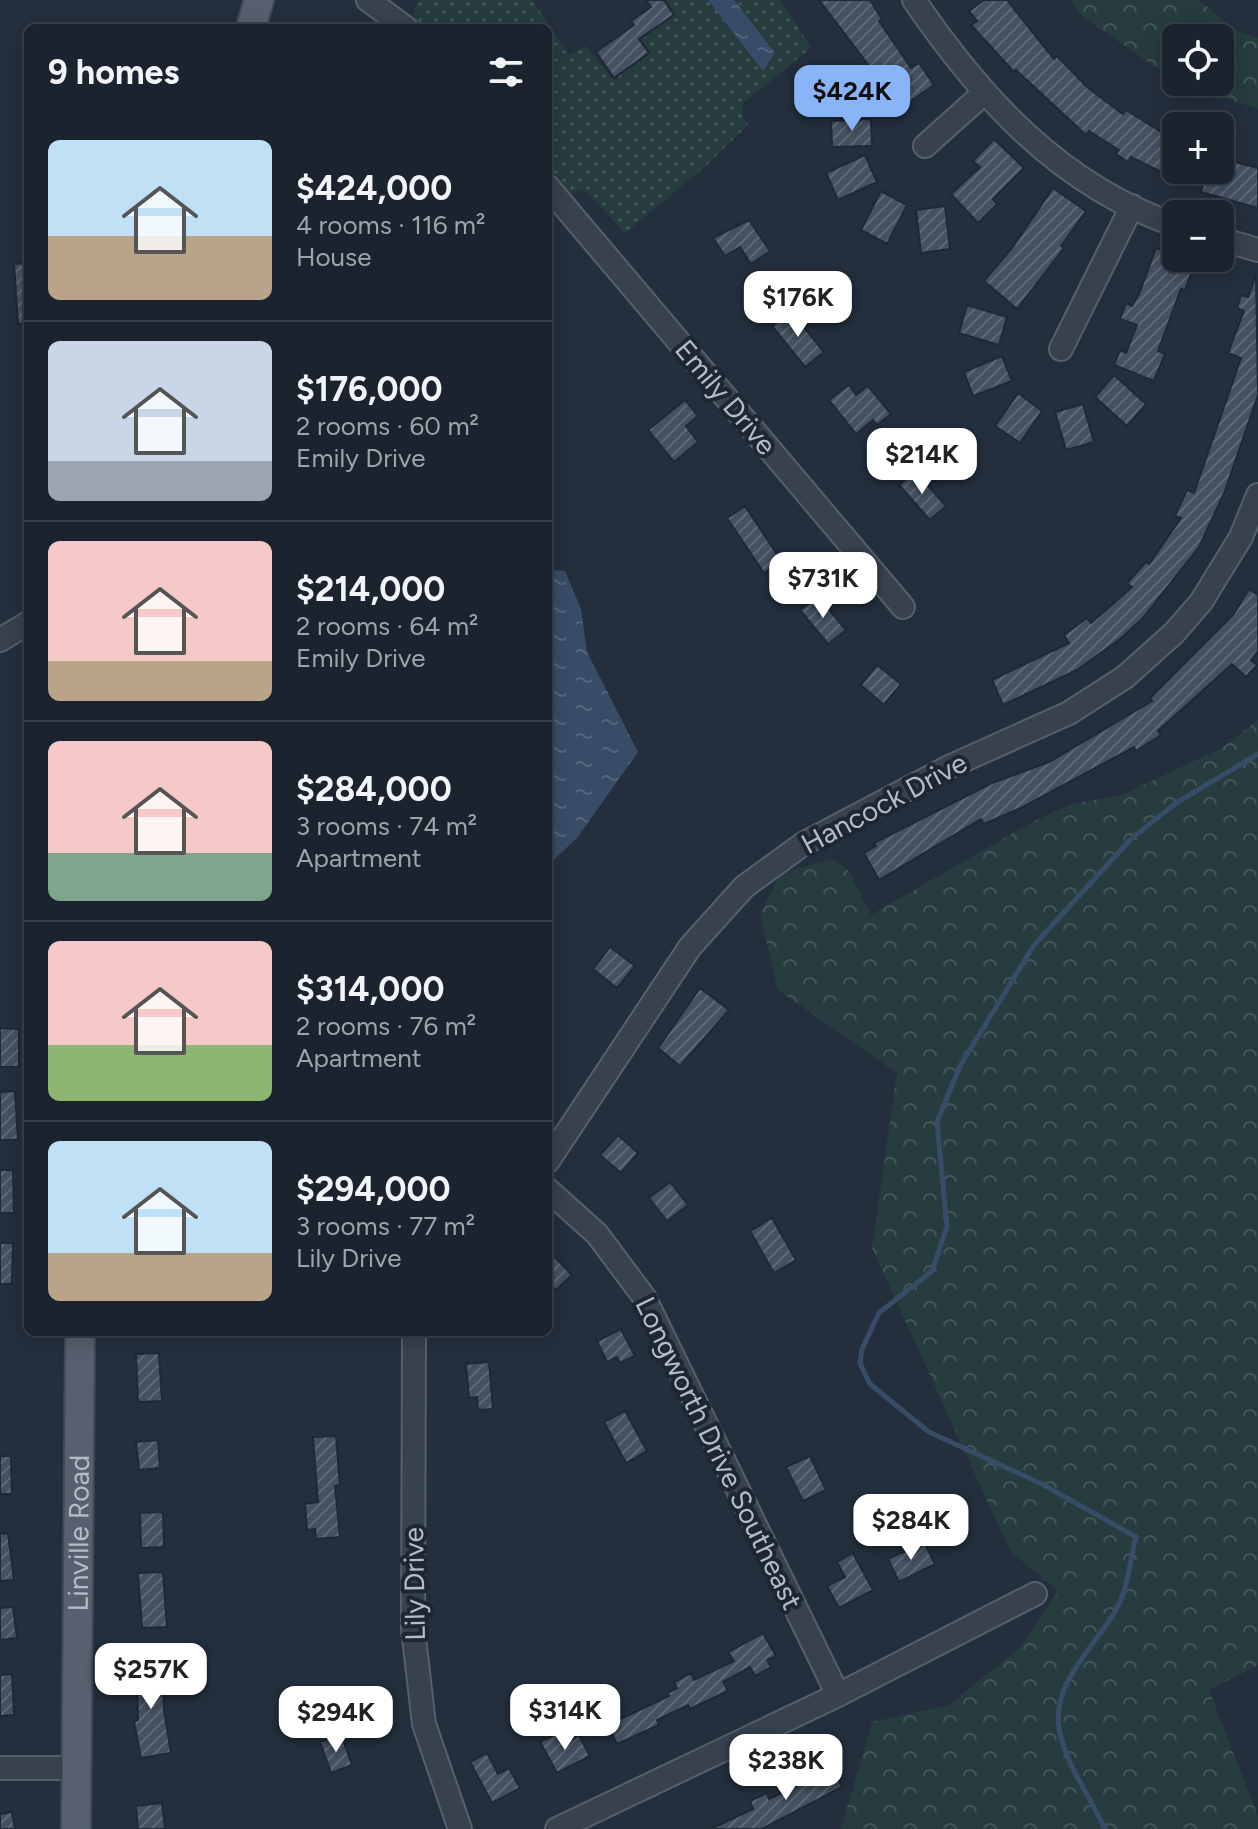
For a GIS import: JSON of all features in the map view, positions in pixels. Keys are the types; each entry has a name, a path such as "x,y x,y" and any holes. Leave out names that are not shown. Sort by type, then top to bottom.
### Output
{"main road":[{"path":"252,24 259,0"},
{"name":"Linville Road","path":"76,1829 80,1336"}],"street":[{"path":"368,0 401,24"},
{"path":"914,0 983,94 1044,151 1132,206 1162,219"},
{"path":"925,146 983,94"},
{"name":"Emily Drive","path":"552,192 903,607"},
{"path":"1061,349 1132,206"},
{"path":"1234,243 1258,250"},
{"name":"Hancock Drive","path":"552,1155 690,947 744,887 803,844 951,766 1069,713 1125,677 1158,649 1201,602 1235,548 1258,495"},
{"path":"0,640 24,625"},
{"name":"Longworth Drive Southeast","path":"552,1194 597,1234 644,1297 838,1695"},
{"name":"Lily Drive","path":"414,1336 413,1629 424,1724 460,1829"},
{"path":"557,1829 838,1695 1035,1594"},
{"path":"0,1768 75,1768"}],"green space":[{"path":"421,0 532,0 549,24 415,24 415,7"},
{"path":"665,0 781,0 811,48 743,103 742,115 748,125 706,166 625,233 588,193 582,190 570,195 552,175 552,29 570,55 586,46 614,80 650,53 641,39 675,15"},
{"path":"1070,0 1198,0 1229,24 1162,24 1162,71 1083,17"},
{"path":"1234,28 1258,38 1258,109 1219,96 1234,96"},
{"path":"1258,720 1258,1665 1209,1690 1258,1816 1258,1829 841,1829 872,1722 949,1705 1020,1648 1058,1591 1010,1551 872,1248 897,1073 778,990 760,914 781,873 833,859 849,871 871,915 1034,821 1072,804 1122,795 1222,748"}],"water":[{"path":"708,0 734,0 775,53 763,71"},
{"path":"552,570 565,571 581,609 587,652 638,752 577,838 552,861"}],"building":[{"path":"646,0 664,0 674,15 639,39 649,53 614,78 596,52 634,25 631,21 651,7"},
{"path":"819,0 870,0 882,19 879,21 911,68 919,63 934,85 901,108"},
{"path":"984,0 1007,0 1054,59 1057,56 1087,87 1123,114 1126,110 1162,129 1162,172 1131,157 1128,162 1116,154 1119,150 1089,131 1086,135 1016,70 1014,72 971,25 977,21 969,11"},
{"path":"871,119 872,146 832,147 831,121"},
{"path":"994,139 1024,168 993,199 997,204 978,223 951,194 980,167 973,161"},
{"path":"865,155 877,182 838,200 826,173"},
{"path":"1234,162 1258,168 1258,208 1201,192 1203,185 1200,184 1234,184"},
{"path":"1053,188 1086,211 1061,246 1064,248 1017,309 984,281 1012,248"},
{"path":"881,191 907,205 887,244 861,230"},
{"path":"945,206 950,249 921,253 916,210"},
{"path":"749,220 770,251 751,264 740,247 725,256 713,238"},
{"path":"1156,248 1162,250 1162,272 1191,272 1185,290 1181,289 1158,351 1165,354 1154,381 1114,365 1120,350 1126,353 1137,325 1120,319 1126,303 1132,306"},
{"path":"24,263 24,323 18,324 14,264"},
{"path":"1256,275 1258,395 1225,491 1199,547 1142,619 1120,639 1077,670 1003,705 992,680 1069,643 1064,635 1087,618 1091,623 1132,587 1127,583 1146,562 1149,564 1181,518 1175,516 1187,490 1194,493 1241,358 1228,353 1244,311 1237,308 1241,295 1248,297"},
{"path":"967,305 1007,317 999,345 959,333"},
{"path":"791,311 824,352 805,367 772,326"},
{"path":"1002,356 1012,381 973,396 964,372"},
{"path":"1114,375 1146,404 1127,426 1095,397"},
{"path":"849,385 856,395 868,386 891,414 877,425 873,420 856,434 829,400"},
{"path":"1018,393 1042,411 1020,443 995,426"},
{"path":"685,400 698,416 686,426 698,442 674,462 648,430"},
{"path":"1083,404 1094,442 1066,450 1055,412"},
{"path":"915,471 946,506 930,520 899,485"},
{"path":"745,506 782,562 764,573 727,518"},
{"path":"1249,589 1258,595 1258,651 1251,660 1257,665 1246,677 1232,664 1158,731 1161,735 1136,751 1134,747 1023,807 984,824 981,819 879,880 864,853 876,846 874,843 992,783 1049,762 1152,701 1150,698 1233,615"},
{"path":"818,596 846,630 828,644 800,610"},
{"path":"877,665 901,684 884,705 861,685"},
{"path":"610,947 635,966 617,988 593,969"},
{"path":"700,988 729,1010 680,1066 658,1048"},
{"path":"0,1028 19,1029 19,1067 0,1067"},
{"path":"15,1091 18,1140 0,1140 0,1092"},
{"path":"618,1135 638,1153 621,1173 600,1155"},
{"path":"0,1170 13,1170 14,1213 0,1213"},
{"path":"670,1182 688,1205 667,1221 649,1198"},
{"path":"772,1218 796,1260 774,1273 750,1231"},
{"path":"0,1243 13,1243 12,1284 0,1284"},
{"path":"552,1254 572,1275 556,1290 552,1286"},
{"path":"621,1329 635,1356 620,1363 617,1357 607,1362 597,1341"},
{"path":"159,1353 162,1401 138,1402 136,1354"},
{"path":"489,1362 493,1409 478,1410 477,1397 469,1398 466,1364"},
{"path":"625,1411 647,1451 626,1463 604,1422"},
{"path":"336,1436 340,1485 335,1486 340,1537 316,1539 315,1529 307,1530 305,1504 318,1502 313,1437"},
{"path":"158,1440 160,1468 139,1470 136,1442"},
{"path":"0,1456 11,1456 12,1494 0,1494"},
{"path":"810,1456 826,1490 803,1501 786,1467"},
{"path":"163,1512 164,1547 141,1548 140,1513"},
{"path":"8,1533 14,1580 0,1581 0,1534"},
{"path":"924,1542 935,1564 899,1582 888,1559"},
{"path":"853,1553 873,1590 839,1608 827,1586 845,1577 837,1562"},
{"path":"163,1572 167,1627 142,1628 138,1573"},
{"path":"13,1607 17,1638 0,1640 0,1608"},
{"path":"763,1633 776,1656 767,1660 771,1667 755,1676 750,1667 723,1682 728,1691 690,1709 688,1705 657,1720 659,1725 617,1744 608,1725 669,1696 668,1693 677,1688 674,1682 691,1673 694,1680 734,1661 728,1652"},
{"path":"162,1661 164,1710 171,1753 141,1758 134,1721 138,1720 137,1662"},
{"path":"12,1674 14,1715 0,1716 0,1675"},
{"path":"558,1733 564,1744 579,1735 590,1756 557,1773 540,1742"},
{"path":"341,1734 352,1765 331,1773 320,1742"},
{"path":"487,1753 498,1774 509,1768 520,1788 492,1803 470,1762"},
{"path":"831,1764 842,1787 762,1829 711,1829 753,1809 750,1801 767,1793 769,1799 811,1779 809,1774"},
{"path":"162,1803 165,1829 138,1829 136,1806"},
{"path":"12,1812 15,1829 0,1829 0,1814"}],"waterway":[{"path":"1105,1829 1062,1741 1059,1709 1071,1675 1122,1597 1136,1537 1042,1484 929,1432 870,1384 860,1363 862,1349 879,1313 932,1271 947,1227 937,1122 960,1066 1034,945 1130,840 1176,803 1258,754"}]}
